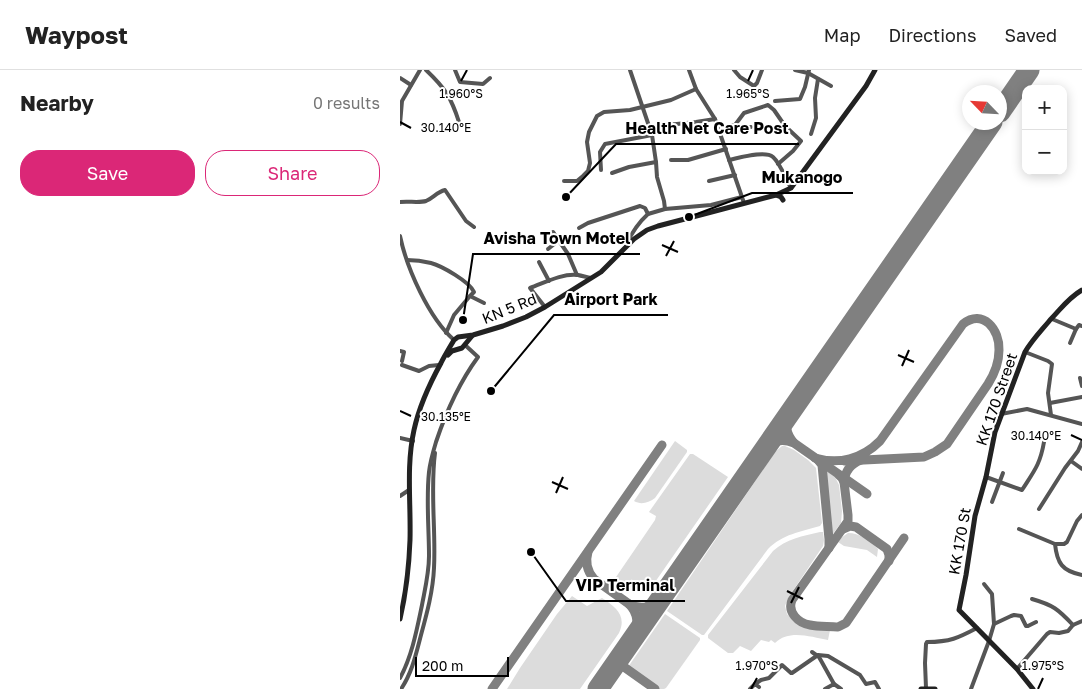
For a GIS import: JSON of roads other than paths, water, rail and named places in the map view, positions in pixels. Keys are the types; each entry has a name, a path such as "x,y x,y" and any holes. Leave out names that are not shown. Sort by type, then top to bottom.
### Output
{"main road":[{"path":"791,188 866,86 875,70"},
{"name":"KN 5 Rd","path":"456,339 502,326 545,307 608,265 639,234 652,228 704,214 743,200 776,194 791,188"},
{"path":"776,194 783,200"},
{"name":"KK 170 Street","path":"986,477 995,432 1025,352 1034,337 1069,298 1082,290"},
{"name":"KN 5 Rd","path":"443,358 452,351 462,348 473,335"},
{"path":"456,339 463,339 465,344"},
{"path":"456,339 455,347 459,349"},
{"path":"400,619 405,594 410,539 410,461 414,430 420,409 439,365 456,339"},
{"name":"KK 170 St","path":"977,628 959,610 975,516 986,477"},
{"path":"977,628 1033,689"},
{"path":"924,689 935,689"}],"street":[{"path":"413,70 417,75"},
{"path":"400,124 401,101 420,70"},
{"path":"426,70 438,80 451,99 459,122"},
{"path":"455,70 460,82 484,84 490,78"},
{"path":"630,70 652,135 665,209"},
{"path":"625,247 639,222 648,214 665,209 743,200 715,118 696,89 689,70"},
{"path":"734,70 740,77 754,86 762,70"},
{"path":"795,70 808,71 831,86"},
{"path":"775,101 800,100 808,71"},
{"path":"400,78 411,85"},
{"path":"811,134 816,118 815,98 818,79"},
{"path":"564,181 577,181 588,171 590,163 587,142 589,132 597,116 604,112 630,110 670,100 696,89"},
{"path":"735,125 744,113 766,104 769,106 785,126 801,141 778,164"},
{"path":"667,124 696,122 715,118"},
{"path":"719,129 735,125 741,128 751,127"},
{"path":"601,170 600,152 603,146 608,143 652,135"},
{"path":"671,160 688,160 726,149"},
{"path":"729,160 762,154 769,155 778,164 791,188"},
{"path":"612,173 629,167 656,162"},
{"path":"709,181 735,175"},
{"path":"400,202 423,202 445,190 466,221 474,227"},
{"path":"579,228 588,223 640,206 645,208 648,214"},
{"path":"702,206 704,214"},
{"path":"553,232 561,239 577,275"},
{"path":"400,236 406,258 433,314 446,333 456,339"},
{"path":"548,249 561,239"},
{"path":"400,259 406,258 442,267 468,284 474,291 454,315 446,333"},
{"path":"539,262 549,281"},
{"path":"545,307 530,288 562,277 577,275 590,278"},
{"path":"470,296 484,303"},
{"path":"1052,319 1076,329"},
{"path":"1070,343 1076,329 1081,325 1082,319"},
{"path":"401,689 409,676 432,592 434,554 433,468 437,441 451,402 466,374 478,357 465,344"},
{"path":"400,351 404,352 402,363 419,371 429,366 439,365"},
{"path":"1025,352 1052,364 1048,388 1051,415"},
{"path":"1080,378 1082,386"},
{"path":"1050,403 1082,397"},
{"path":"1001,414 1027,409 1082,424"},
{"path":"400,438 412,441"},
{"path":"400,678 417,626 426,582 429,555 429,471 437,441"},
{"path":"986,477 1023,489 1040,461 1044,442"},
{"path":"1039,510 1082,442"},
{"path":"1071,461 1082,469"},
{"path":"992,502 1002,473"},
{"path":"400,496 409,490"},
{"path":"1019,529 1055,544 1064,544 1082,515"},
{"path":"1055,544 1056,556 1062,565 1069,572 1082,575"},
{"path":"971,689 994,624 992,594 984,584"},
{"path":"1032,599 1044,602 1059,610 1073,625"},
{"path":"994,624 1014,615 1020,616 1026,626 1036,622"},
{"path":"1016,669 1047,634 1050,632 1068,631 1073,625 1082,621"},
{"path":"924,689 927,642 954,639 977,628"},
{"path":"812,652 828,656 860,674 866,684 875,682 879,689"},
{"path":"818,655 834,684 841,689"},
{"path":"750,689 757,686 761,680 768,678 782,665 792,673 818,655"},
{"path":"825,689 834,684"}],"place":[{"name":"Health Net Care Post","path":"566,197"},
{"name":"Mukanogo","path":"689,217"},
{"name":"Avisha Town Motel","path":"463,320"},
{"name":"Airport Park","path":"491,391"},
{"name":"VIP Terminal","path":"531,552"}]}
